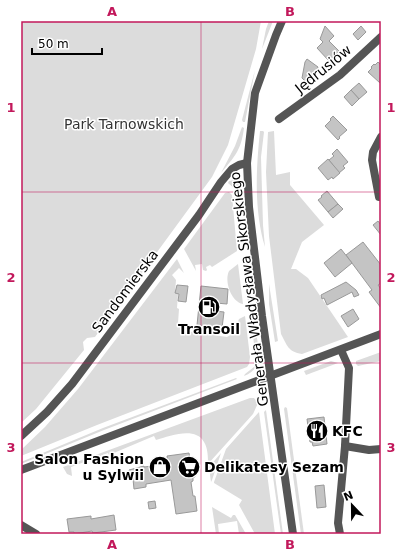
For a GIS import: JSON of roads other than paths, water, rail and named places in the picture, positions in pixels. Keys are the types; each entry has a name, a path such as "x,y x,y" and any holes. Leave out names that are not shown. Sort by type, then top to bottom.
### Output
{"street":[{"name":"Generała Władysława Sikorskiego","path":"282,21 255,93 247,163 249,207 293,534"},
{"name":"Jędrusiów","path":"279,119 340,75 381,37"},
{"path":"381,137 373,152 372,160 379,197 381,197"},
{"name":"Sandomierska","path":"21,436 47,412 72,384 232,169 239,164 247,163"},
{"path":"21,470 381,334"},
{"path":"340,534 338,523 345,446 349,368 341,350"},
{"path":"345,446 369,450 381,449"},
{"path":"21,525 36,534"}],"place":[{"name":"Transoil","path":"209,307"},
{"name":"KFC","path":"317,431"},
{"name":"Salon Fashion u Sylwii","path":"160,467"},
{"name":"Delikatesy Sezam","path":"189,467"}],"park label":[{"name":"Park Tarnowskich","path":"124,124"}]}
